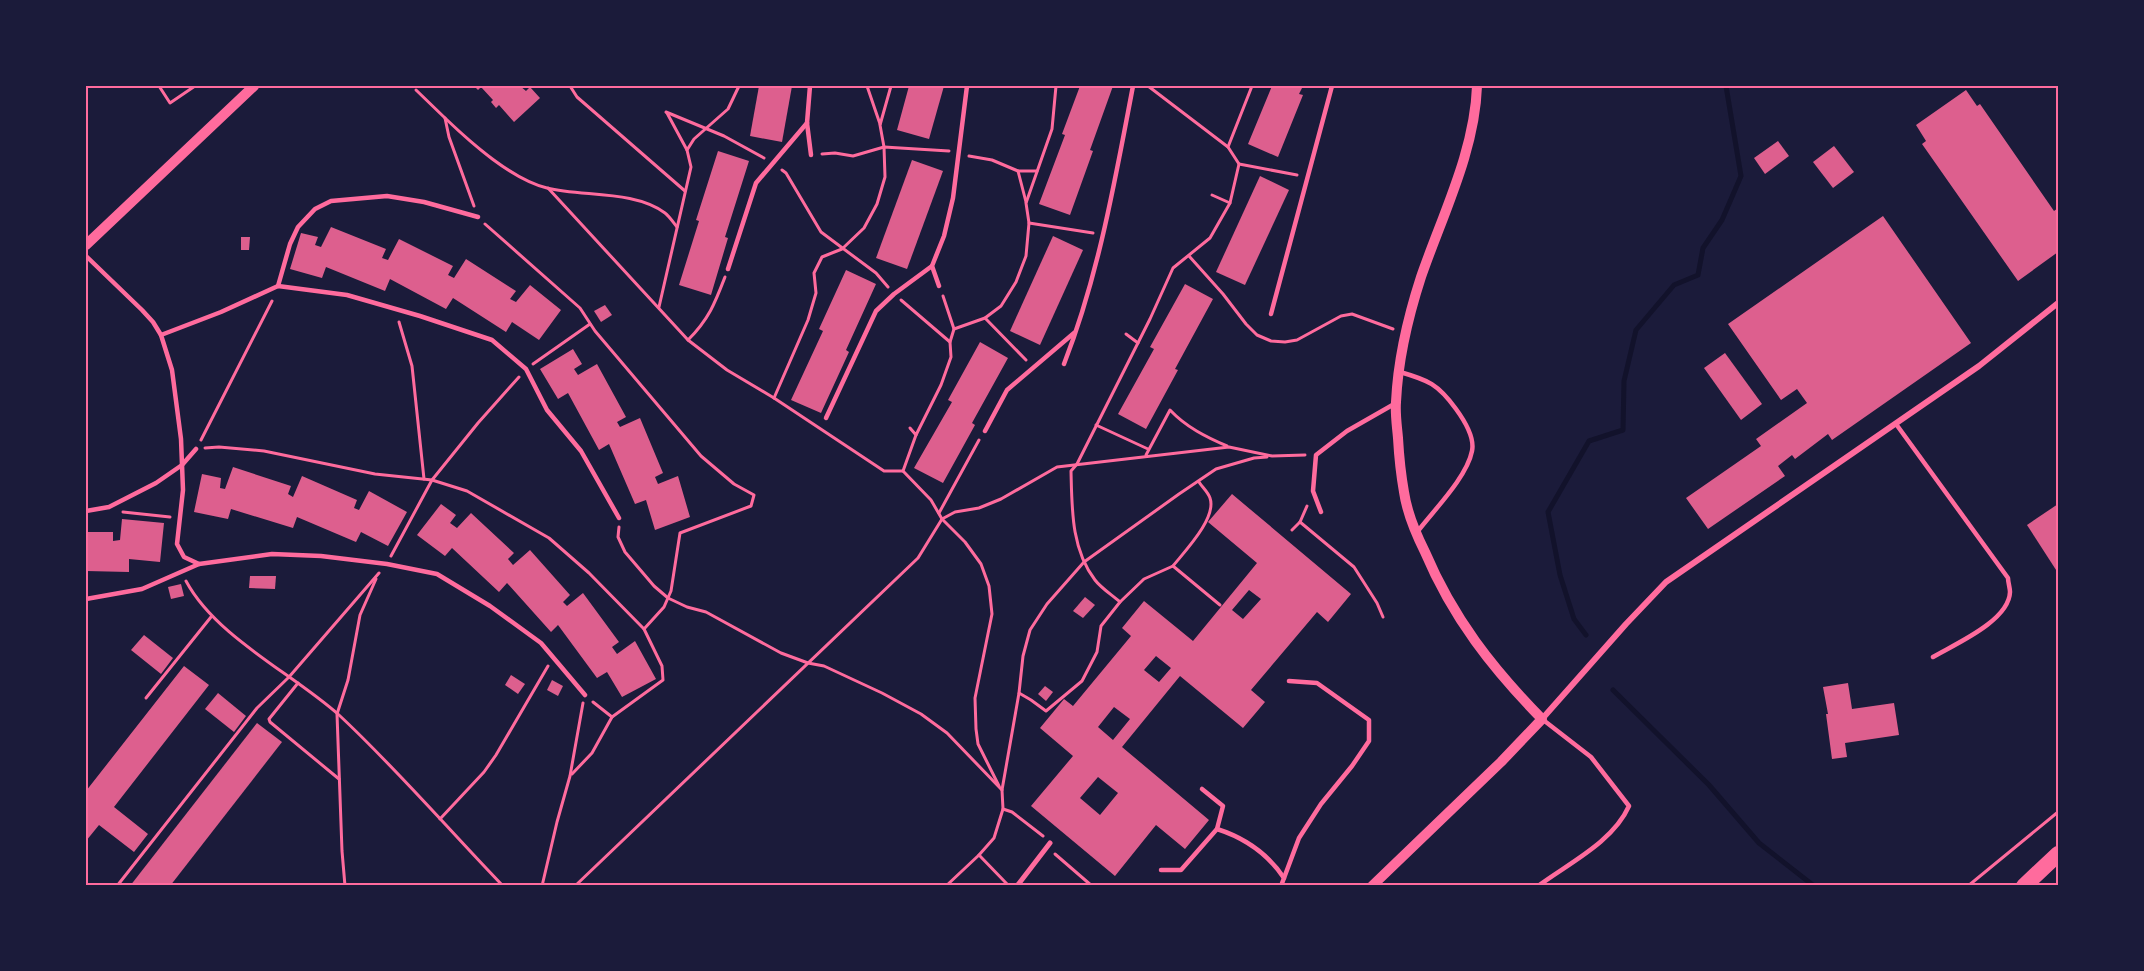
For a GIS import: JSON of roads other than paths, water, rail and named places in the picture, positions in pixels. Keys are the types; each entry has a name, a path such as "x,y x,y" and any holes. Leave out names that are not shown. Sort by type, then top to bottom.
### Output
{"highway":[{"path":"2024,885 2058,854"}],"street":[{"path":"86,245 254,86"},
{"path":"1477,86 1471,129 1460,168 1417,290 1405,334 1396,403 1404,494 1416,533 1437,581 1460,621 1509,686 1542,719"},
{"path":"1375,884 1501,762 1666,582 1979,366 2058,303"},
{"path":"1017,885 1050,843"}],"lane":[{"path":"810,86 807,123 811,155"},
{"path":"826,418 876,311 894,294 932,266 944,236 953,198 967,86"},
{"path":"1064,364 1077,331 1104,235 1133,86"},
{"path":"1271,314 1332,86"},
{"path":"728,269 756,183 807,123"},
{"path":"278,286 290,244 298,227 315,209 331,201 387,196 424,202 478,218"},
{"path":"86,256 142,310 161,335 172,370 181,439 180,520 177,544 184,557 199,564"},
{"path":"932,266 939,286"},
{"path":"161,335 221,312 278,286 347,295 492,340 526,369 548,410 581,450 619,518"},
{"path":"985,431 1007,390 1077,331"},
{"path":"1399,372 1430,380 1449,399 1467,424 1473,449 1462,477 1416,533"},
{"path":"1321,512 1313,491 1316,455 1347,431 1396,403"},
{"path":"1896,424 2008,578 2010,593 2004,610 1991,622 1933,657"},
{"path":"86,511 109,507 156,483 182,465 196,449"},
{"path":"86,599 142,589 199,564 272,554 321,556 387,564 437,574 490,606 541,643 585,695"},
{"path":"1281,885 1299,838 1320,804 1352,766 1369,741 1369,720 1317,683 1289,681"},
{"path":"1538,885 1604,838 1623,818 1629,806 1591,757 1542,719"},
{"path":"1161,870 1181,870 1217,829 1223,806 1202,789"},
{"path":"1217,829 1237,835 1274,862 1284,878"}],"waterway":[{"path":"1586,635 1574,619 1560,575 1548,512 1589,441 1623,430 1624,381 1636,330 1674,285 1698,275 1703,248 1722,220 1741,176 1726,86"},
{"path":"1613,690 1709,785 1759,843 1814,886"}]}
